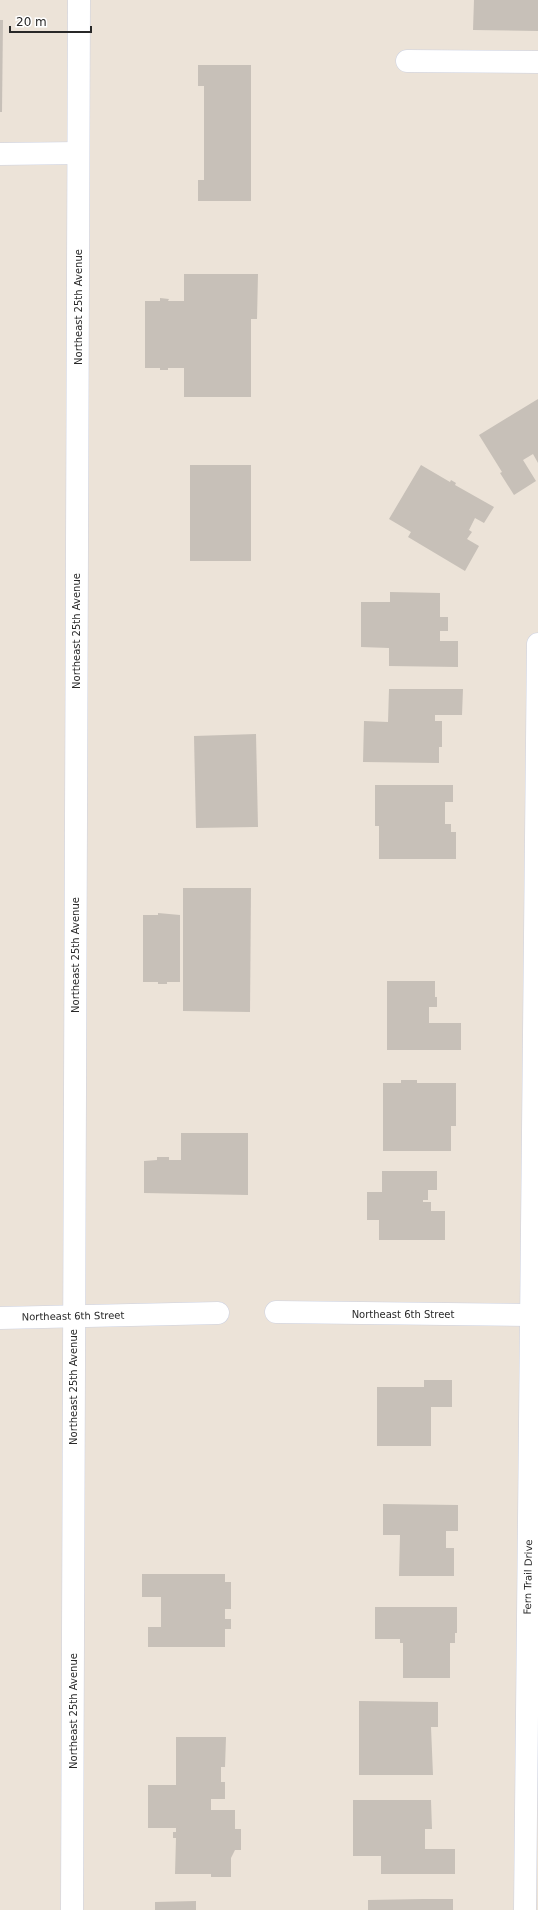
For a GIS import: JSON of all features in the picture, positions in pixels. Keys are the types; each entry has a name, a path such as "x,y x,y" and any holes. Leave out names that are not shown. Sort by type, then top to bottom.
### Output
{"street":[{"name":"Northeast 25th Avenue","path":"72,1910 79,0"},
{"path":"407,61 538,62"},
{"path":"0,154 78,153"},
{"name":"Fern Trail Drive","path":"525,1910 538,644"},
{"name":"Northeast 6th Street","path":"276,1312 531,1315"},
{"name":"Northeast 6th Street","path":"0,1318 218,1313"}],"building":[{"path":"474,0 538,0 538,31 473,30"},
{"path":"0,20 3,20 2,112 0,112"},
{"path":"198,65 251,65 251,201 198,201 198,180 204,180 204,86 198,86"},
{"path":"184,274 258,274 257,319 251,319 251,397 184,397 184,368 168,368 168,370 160,370 160,368 145,368 145,301 160,301 160,298 169,299 168,301 184,301"},
{"path":"538,399 538,463 533,454 523,460 536,481 514,495 500,473 502,472 479,435"},
{"path":"190,465 251,465 251,561 190,561"},
{"path":"421,465 450,482 451,480 456,483 455,485 494,507 484,523 475,518 469,530 472,532 467,539 479,546 465,571 408,537 411,532 389,519"},
{"path":"390,592 440,593 440,617 448,617 448,631 440,631 440,641 458,641 458,667 389,666 389,648 361,647 361,602 390,602"},
{"path":"389,689 463,689 462,715 435,715 435,721 442,721 442,747 439,747 439,763 363,762 364,721 388,722"},
{"path":"256,734 258,827 196,828 194,736"},
{"path":"375,785 453,785 453,802 445,802 445,824 451,824 451,832 456,832 456,859 379,859 379,826 375,826"},
{"path":"183,888 251,888 250,1012 183,1011"},
{"path":"158,913 180,915 180,982 158,984 158,982 143,982 143,915 158,915"},
{"path":"387,981 435,981 435,997 437,997 437,1007 429,1007 429,1023 461,1023 461,1050 387,1050"},
{"path":"401,1080 417,1080 417,1083 456,1083 456,1126 451,1126 451,1151 383,1151 383,1083 401,1083"},
{"path":"181,1133 248,1133 248,1195 144,1193 144,1161 157,1160 157,1157 169,1157 169,1160 181,1160"},
{"path":"382,1171 437,1171 437,1190 428,1190 428,1200 423,1200 423,1202 431,1202 431,1211 445,1211 445,1240 379,1240 379,1220 367,1220 367,1192 382,1192"},
{"path":"424,1380 452,1380 452,1407 431,1407 431,1446 377,1446 377,1387 424,1387"},
{"path":"383,1504 458,1505 458,1531 446,1531 446,1548 454,1548 454,1576 399,1576 400,1535 383,1535"},
{"path":"142,1574 225,1574 225,1582 231,1582 231,1609 225,1609 225,1619 231,1619 231,1629 225,1629 225,1647 148,1647 148,1627 161,1627 161,1597 142,1597"},
{"path":"375,1607 457,1607 457,1633 455,1633 455,1643 450,1643 450,1678 403,1678 403,1643 400,1643 400,1639 375,1639"},
{"path":"359,1701 438,1702 438,1727 431,1727 433,1775 359,1775"},
{"path":"176,1737 226,1737 225,1767 221,1767 221,1782 225,1782 225,1799 211,1799 211,1810 235,1810 235,1829 241,1829 241,1850 235,1850 231,1858 231,1877 211,1877 211,1874 175,1874 176,1838 173,1838 173,1832 176,1832 176,1828 148,1828 148,1785 176,1785"},
{"path":"353,1800 431,1800 432,1829 425,1829 425,1849 455,1849 455,1874 381,1874 381,1856 353,1856"},
{"path":"453,1899 453,1910 368,1910 368,1900"},
{"path":"196,1901 196,1910 155,1910 155,1902"}]}
